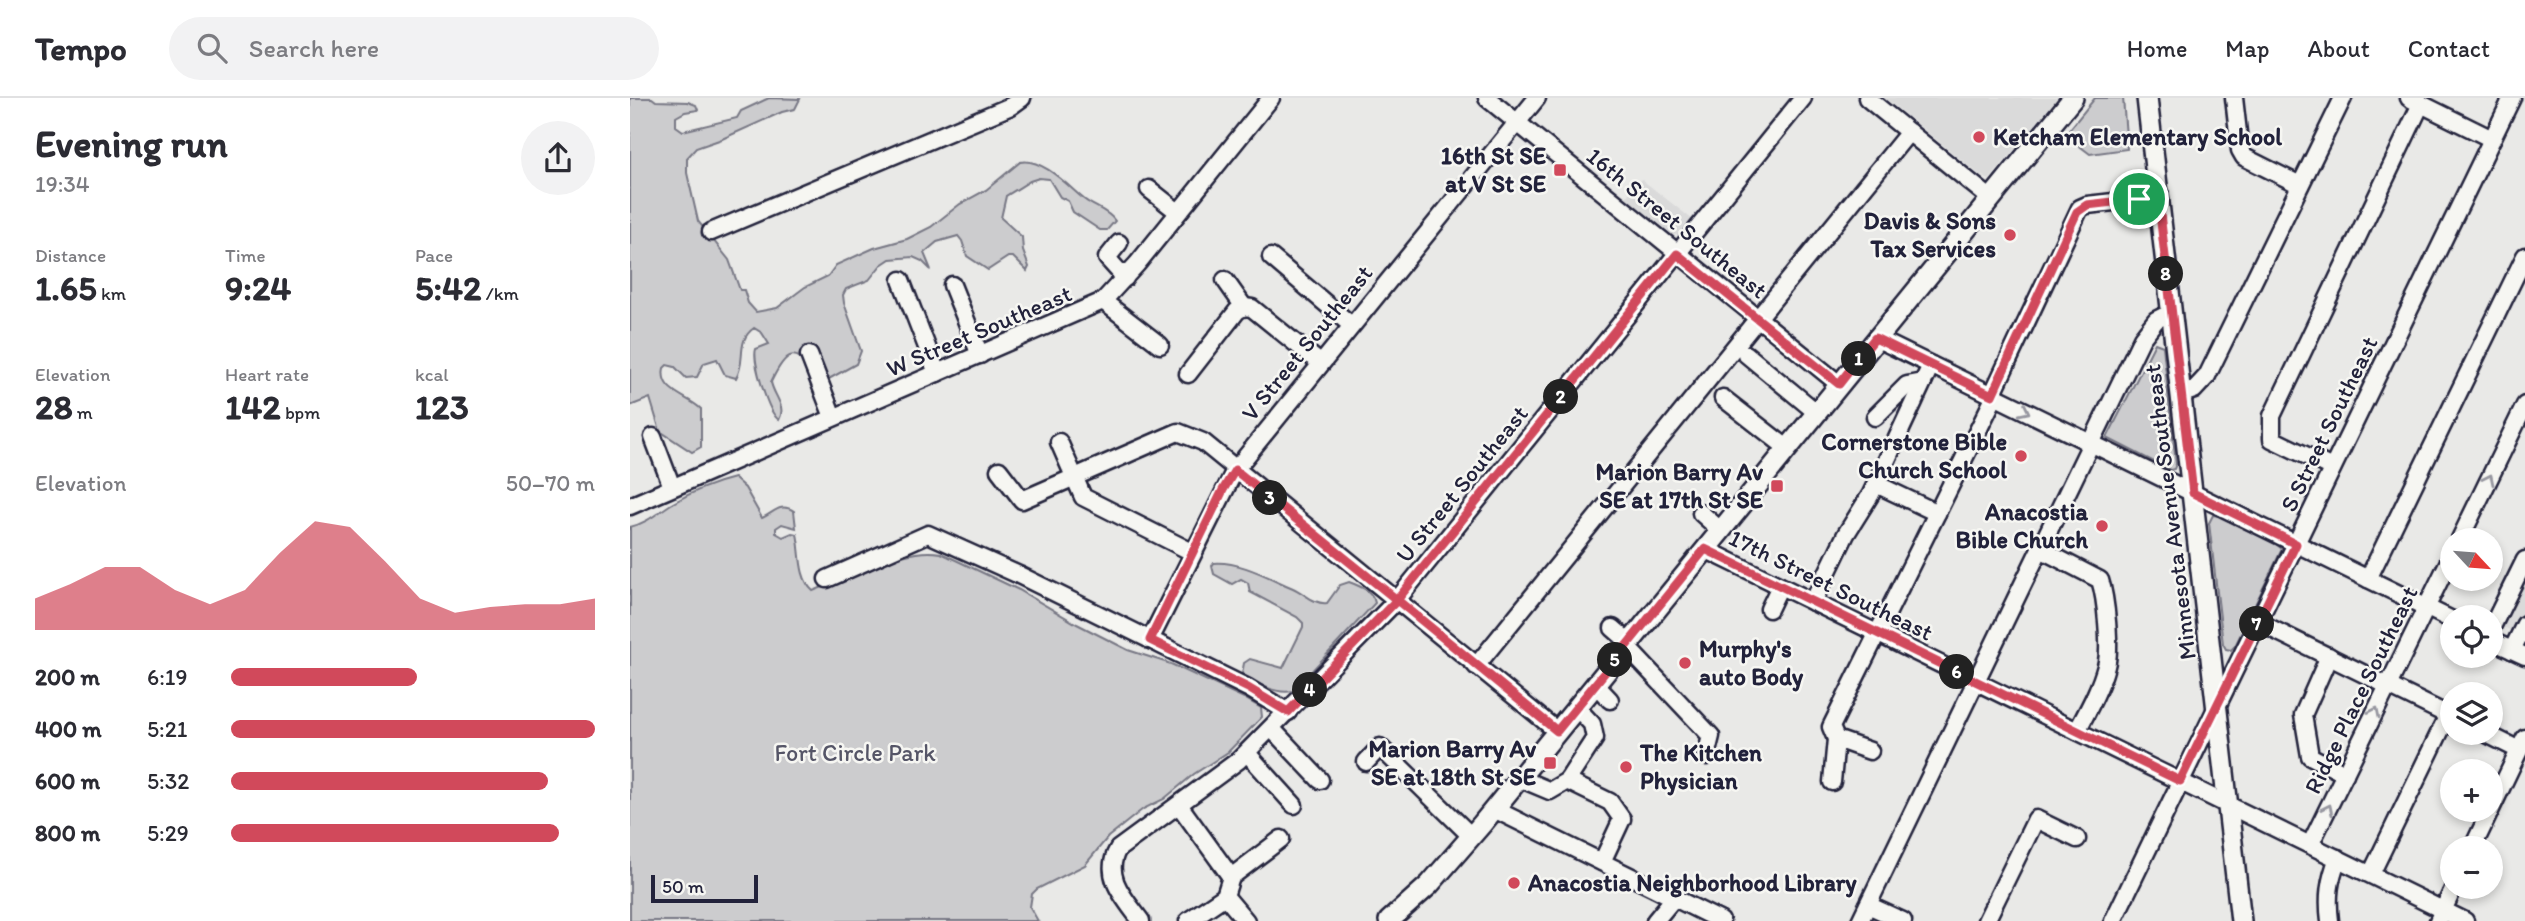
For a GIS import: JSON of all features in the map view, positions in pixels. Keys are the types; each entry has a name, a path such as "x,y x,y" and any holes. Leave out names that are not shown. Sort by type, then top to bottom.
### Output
{"main road":[{"path":"1393,920 1429,885 1519,778 2073,98"},
{"name":"Minnesota Avenue Southeast","path":"2147,98 2241,921"}],"street":[{"path":"711,232 1011,106 1022,98"},
{"name":"W Street Southeast","path":"630,506 1103,301 1125,278 1271,98"},
{"name":"16th Street Southeast","path":"1487,98 1839,384"},
{"name":"V Street Southeast","path":"1150,640 1235,470 1536,98"},
{"name":"U Street Southeast","path":"1141,921 1113,879 1111,868 1118,849 1247,753 1397,600 1803,98"},
{"path":"1867,98 1991,199"},
{"path":"2234,98 2240,150 2244,157 2300,185"},
{"path":"2180,395 2194,390 2207,376 2343,98"},
{"name":"S Street Southeast","path":"2113,921 2512,98"},
{"path":"2332,468 2272,439 2272,416 2415,101 2492,139"},
{"path":"1476,666 1909,132"},
{"path":"1149,188 1178,212"},
{"path":"1832,782 1836,739 1831,727 1994,396 2080,208 2158,197"},
{"path":"1119,243 1107,258 1125,278"},
{"path":"1271,257 1351,325"},
{"path":"2368,579 2525,257"},
{"path":"901,280 937,373"},
{"path":"1225,280 1244,307"},
{"path":"952,285 980,355"},
{"path":"1103,301 1160,345"},
{"path":"1188,374 1237,311 1244,307 1252,308 1320,363"},
{"path":"1860,921 2145,331 2156,320 2171,313"},
{"path":"1875,338 2440,614"},
{"path":"1746,354 1816,412"},
{"path":"809,355 834,417"},
{"path":"1813,602 1846,534 1875,484 1931,365"},
{"path":"1875,417 1907,385 1923,382"},
{"path":"1723,398 1787,448"},
{"path":"2465,528 2525,405"},
{"path":"999,470 1022,500 1178,432 1203,442 1557,731"},
{"path":"653,437 672,487"},
{"path":"1059,442 1083,497 1192,552"},
{"path":"1875,484 1937,513"},
{"path":"1701,513 1720,530"},
{"path":"827,579 928,534 1248,688 1288,712"},
{"path":"2040,548 2100,580 2105,594 2108,663 2100,687 2077,731"},
{"name":"17th Street Southeast","path":"1705,549 2371,874 2441,916 2465,921"},
{"path":"2503,605 2525,560"},
{"name":"Ridge Place Southeast","path":"2310,845 2440,579"},
{"path":"1769,609 1780,586"},
{"path":"2258,622 2440,711"},
{"path":"2503,646 2519,653 2525,624"},
{"path":"1613,628 1711,736 1706,756"},
{"path":"2329,656 2303,715 2306,740 2310,756 2345,774"},
{"path":"1595,684 1609,700"},
{"path":"1519,778 1550,791 1567,781 1595,738 1592,724 1576,707"},
{"path":"1272,729 1320,780"},
{"path":"2371,874 2440,736"},
{"path":"1836,739 1870,751"},
{"path":"2479,836 2521,751 2503,742"},
{"path":"1366,762 1380,747 1471,836"},
{"path":"1247,753 1294,805"},
{"path":"1567,781 1610,802 1622,818 1602,862"},
{"path":"1179,805 1231,877"},
{"path":"1493,809 1721,921"},
{"path":"1986,921 2036,819 2077,839"},
{"path":"1188,921 1225,896 1231,877 1281,839"},
{"path":"2330,921 2327,897 2330,876 2338,859"},
{"path":"1225,896 1246,921"},
{"path":"1655,921 1674,898"},
{"path":"2441,916 2449,899"},
{"path":"1868,905 1903,921"}],"shaded area":[{"name":"Ketcham Elementary School","path":"1885,98 2057,98 1989,180"},
{"path":"1641,179 1693,220 1681,235 1673,235 1626,197"},
{"path":"2525,577 2525,637 2503,627"}],"green space":[{"path":"630,98 652,98 656,101 688,102 696,105 698,110 676,117 676,126 683,131 737,118 741,111 769,98 800,99 795,109 696,148 687,158 687,173 698,221 729,260 740,290 744,290 748,303 756,312 777,308 805,287 828,276 836,265 874,248 907,239 931,227 960,204 986,190 1020,162 1046,168 1115,221 1107,230 1100,230 1073,212 1068,201 1060,197 1049,179 1039,178 1006,196 1001,218 1022,237 1023,251 1029,267 1027,271 1013,257 1008,257 988,270 967,256 958,236 937,242 924,253 931,270 913,257 890,259 881,265 869,280 846,289 843,295 861,351 856,364 827,380 796,356 785,359 771,382 781,405 779,420 770,408 756,364 756,349 769,344 762,333 754,328 745,339 736,378 725,375 717,359 704,363 697,377 686,378 675,367 667,365 664,368 666,383 701,409 701,447 692,452 660,431 650,398 630,406"},
{"path":"2095,98 2123,98 2127,149 2090,154 2065,135"},
{"path":"2155,343 2163,346 2176,464 2174,469 2170,470 2107,438"},
{"name":"Fort Circle Park","path":"734,478 745,488 762,518 781,508 794,511 796,528 782,524 776,528 776,533 783,537 797,534 802,571 813,591 897,558 918,553 941,553 1019,590 1128,650 1171,664 1244,698 1261,708 1262,717 1228,752 1194,774 1164,799 1143,809 1108,837 1085,865 1037,889 1032,894 1030,907 1038,921 630,921 630,527 648,520 695,492"},
{"path":"2213,515 2282,549 2231,650 2226,649 2223,644 2209,523"},
{"path":"1214,563 1254,571 1323,603 1327,603 1340,585 1349,582 1369,592 1375,603 1293,691 1273,690 1242,674 1244,663 1250,659 1283,668 1303,623 1297,617 1250,592 1248,583 1241,579 1232,584 1214,574"}],"place":[{"name":"Ketcham Elementary School","path":"1979,137"},
{"name":"16th St SE at V St SE","path":"1560,170"},
{"name":"Davis & Sons Tax Services","path":"2010,235"},
{"name":"Cornerstone Bible Church School","path":"2021,456"},
{"name":"Marion Barry Av SE at 17th St SE","path":"1777,486"},
{"name":"Anacostia Bible Church","path":"2102,526"},
{"name":"Murphy's auto Body","path":"1685,663"},
{"name":"Marion Barry Av SE at 18th St SE","path":"1550,763"},
{"name":"The Kitchen Physician","path":"1626,767"},
{"name":"Anacostia Neighborhood Library","path":"1514,883"}],"route":[{"path":"2139,199 2080,208 1992,395 1875,338 1839,384 1677,254 1397,600 1235,470 1150,640 1248,688 1288,712 1397,600 1557,731 1705,549 2180,781 2296,544 2193,493 2158,197 2139,199"}]}
